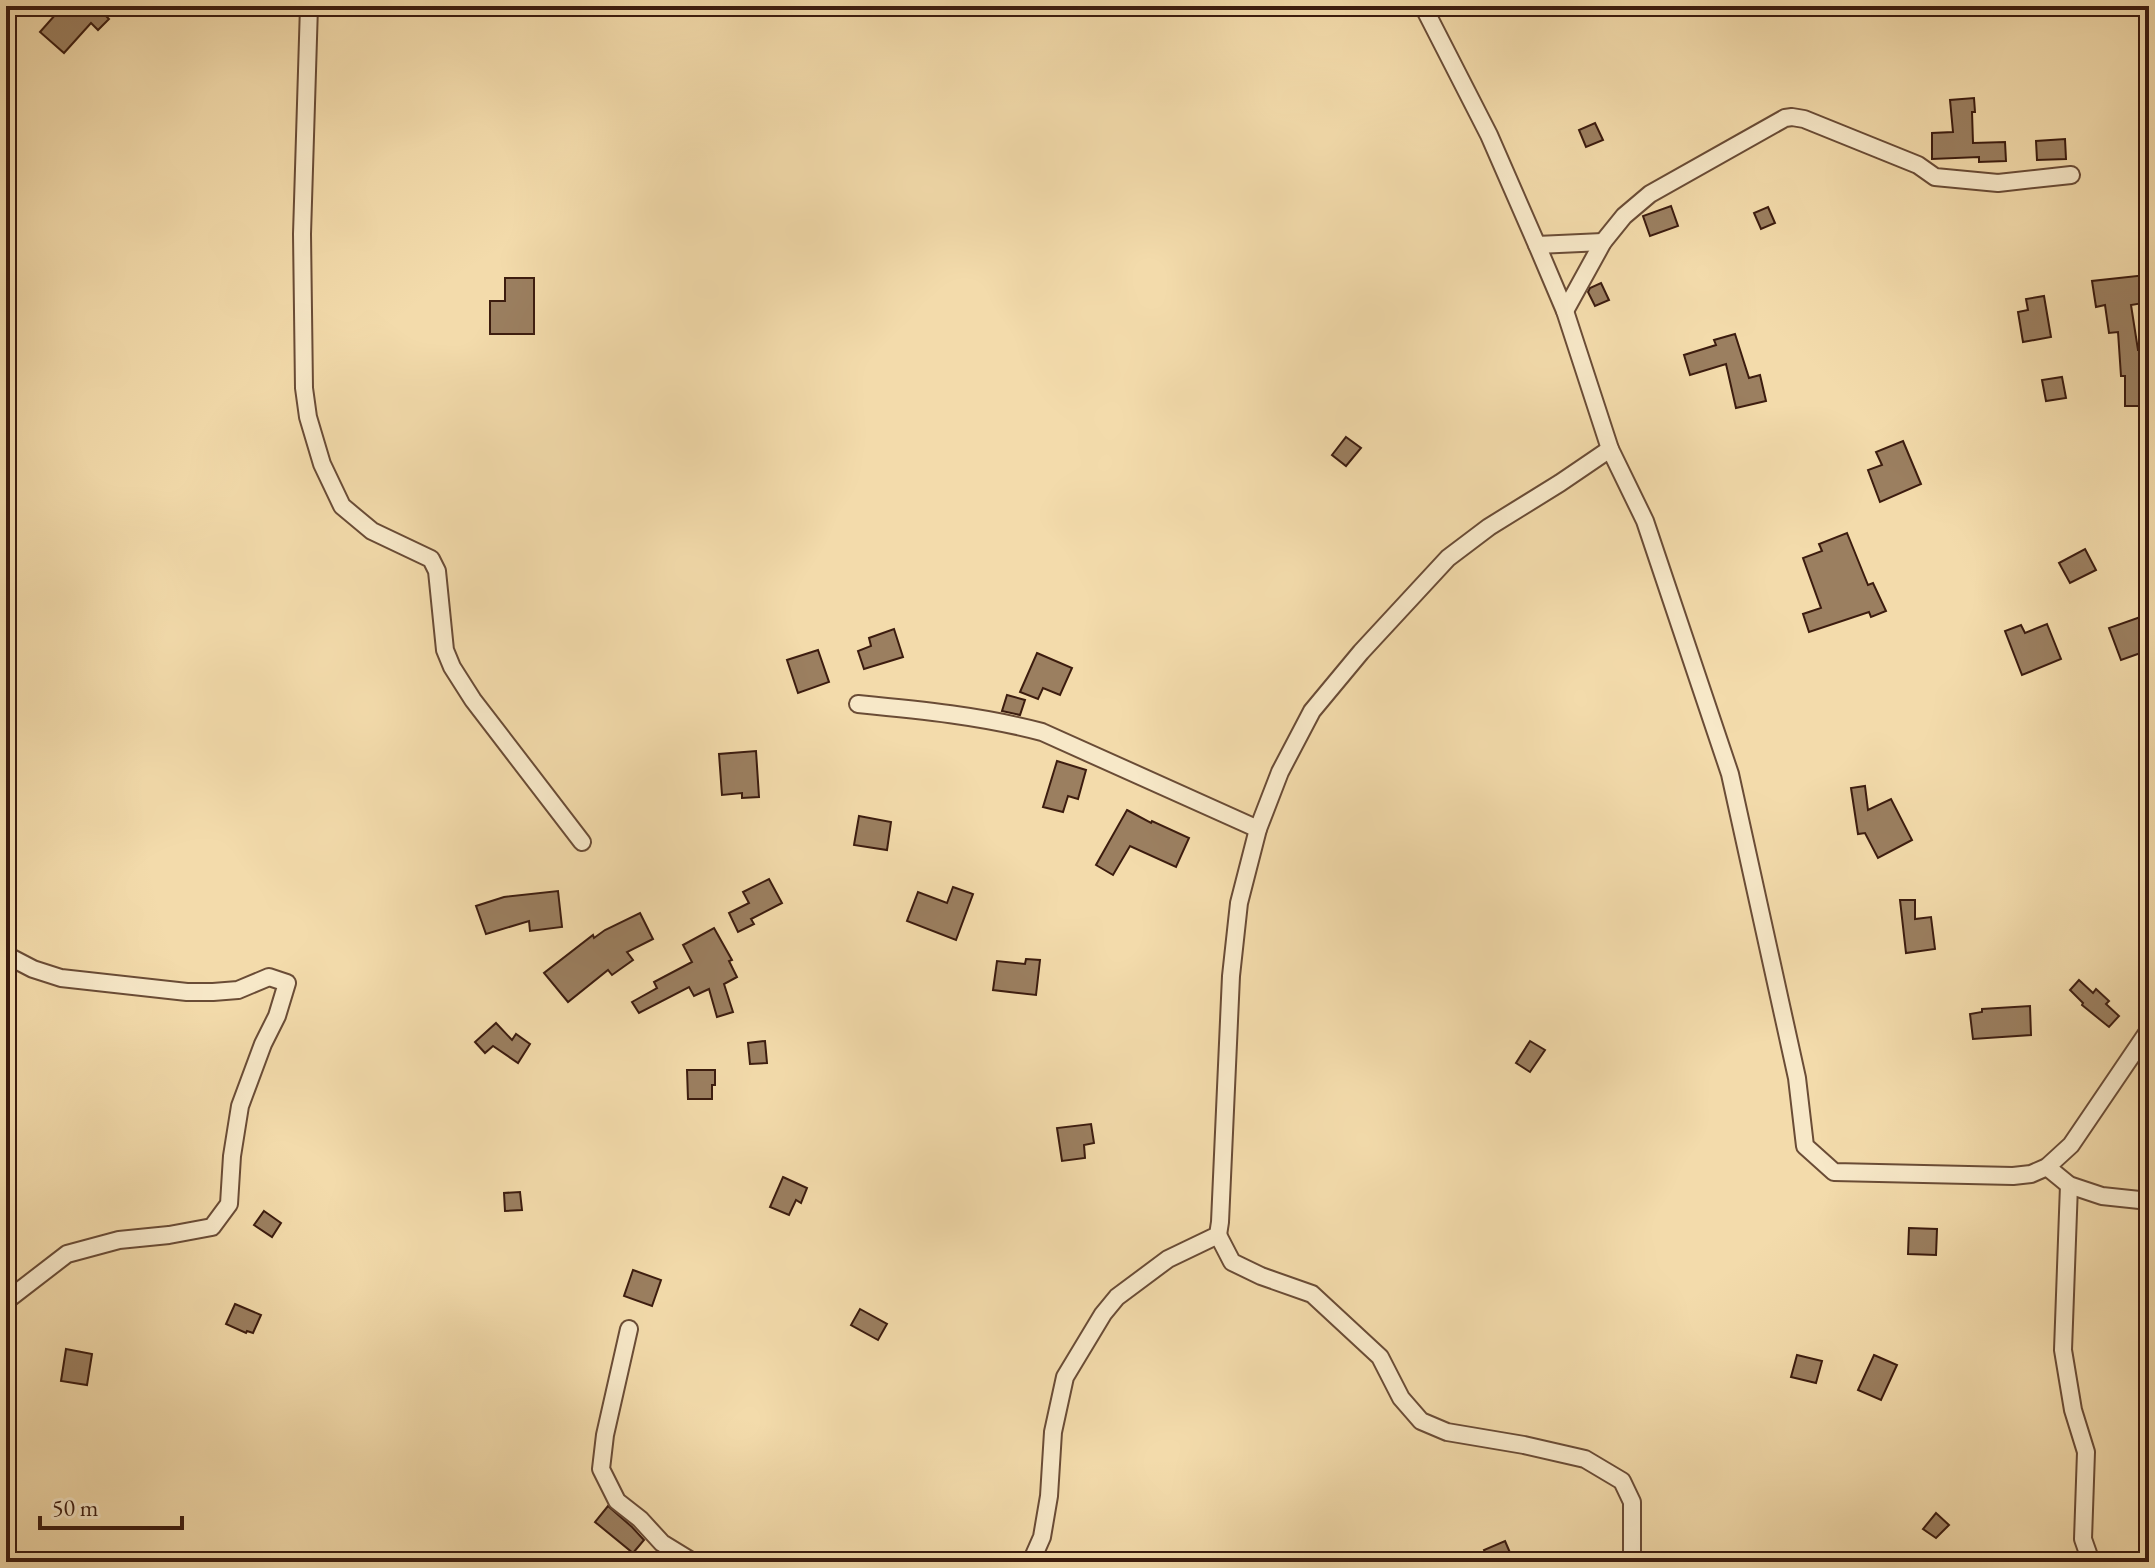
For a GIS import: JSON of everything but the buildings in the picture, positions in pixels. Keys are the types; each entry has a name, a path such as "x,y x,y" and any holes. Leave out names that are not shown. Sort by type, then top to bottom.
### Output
{"street":[{"path":"309,6 302,234 304,388 308,417 322,464 342,506 372,531 431,559 437,571 445,650 452,667 473,700 582,842"},
{"path":"1423,6 1489,135 1565,311 1610,449 1645,521 1730,774 1797,1078 1805,1146 1834,1172 2031,1174 2047,1167 2071,1145 2149,1030"},
{"path":"1565,311 1603,242 1624,216 1650,194 1785,118 1804,119 1918,165 1935,177 1998,183 2071,175"},
{"path":"1537,245 1603,242"},
{"path":"1610,449 1489,527 1448,558 1361,652 1312,711 1280,772 1258,829 1239,903 1218,1235 1232,1262 1312,1294 1380,1357 1401,1398 1421,1421 1447,1432 1585,1459 1622,1481 1632,1502 1632,1562"},
{"path":"858,704 950,714 1042,732 1258,829"},
{"path":"6,955 33,969 61,978 187,992 238,990 269,977 287,983 277,1016 240,1106 229,1204 212,1227 119,1240 67,1254 6,1301"},
{"path":"2047,1167 2069,1185 2102,1196 2149,1201"},
{"path":"2069,1185 2063,1350 2073,1410 2086,1452 2083,1539 2094,1562"},
{"path":"1031,1562 1042,1537 1049,1496 1053,1432 1065,1377 1103,1314 1117,1297 1168,1259 1218,1235"},
{"path":"629,1329 605,1435 601,1469 617,1501 640,1519 662,1543 693,1562"}]}
